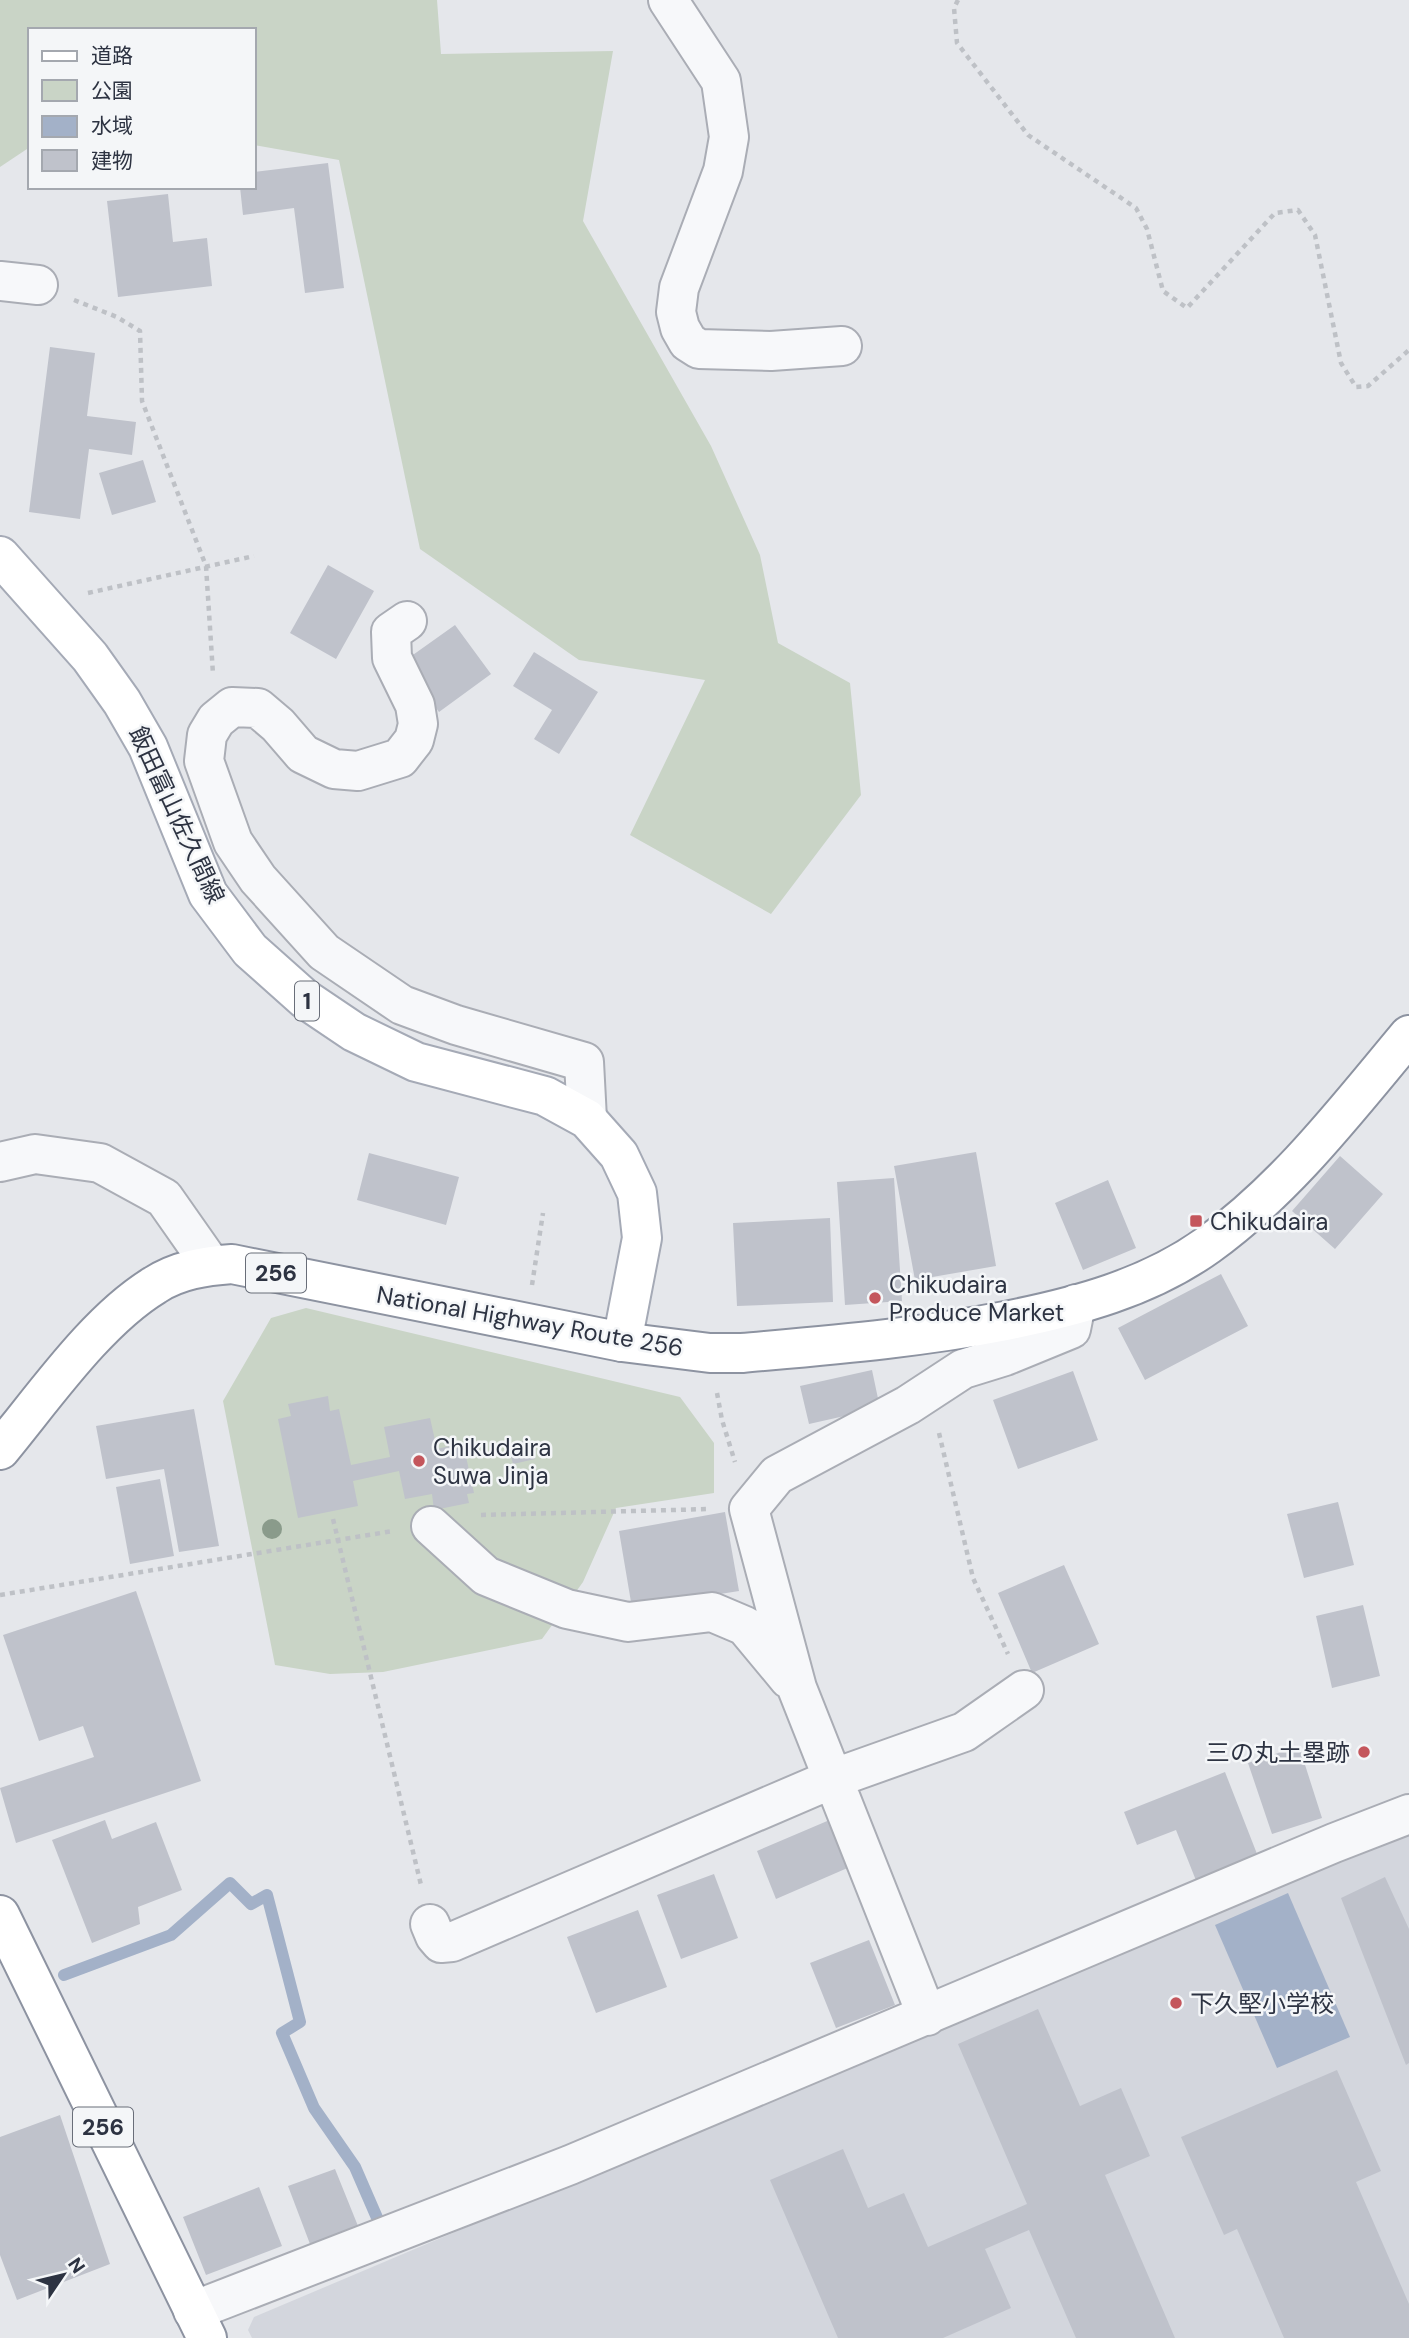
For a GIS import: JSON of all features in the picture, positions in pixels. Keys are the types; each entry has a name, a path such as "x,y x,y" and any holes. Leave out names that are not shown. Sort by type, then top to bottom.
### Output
{"main road":[{"name":"飯田富山佐久間線","path":"0,556 90,657 122,702 148,747 208,894 250,950 305,999 354,1032 416,1062 545,1096 587,1119 619,1155 637,1193 642,1238 622,1342"},
{"name":"National Highway Route 256","path":"0,1450 99,1332 130,1303 155,1284 183,1272 211,1265 232,1264 622,1342 710,1353 742,1353 943,1333 1064,1309 1146,1281 1207,1246 1281,1183 1409,1035"},
{"name":"256","path":"0,1915 200,2324"}],"street":[{"path":"668,0 721,81 729,137 723,171 679,288 676,312 680,328 688,342 699,349 771,351 842,346"},
{"path":"0,281 38,285"},
{"path":"407,621 391,632 392,658 415,705 418,724 414,740 400,758 358,771 334,769 303,754 278,724 258,708 232,707 216,720 208,735 204,761 233,842 258,879 324,953 402,1006 456,1025 584,1062 587,1119"},
{"path":"0,1162 35,1154 100,1163 164,1198 211,1265"},
{"path":"928,2017 797,1688 750,1509 777,1475 908,1405 963,1369 1005,1356 1070,1329 1076,1304"},
{"path":"431,1526 486,1576 568,1609 628,1622 712,1612 746,1626 797,1688"},
{"path":"430,1924 441,1943 452,1942 832,1779 964,1732 1024,1690"},
{"path":"200,2324 570,2165 928,2017 1334,1843 1409,1814"}],"path":[{"path":"958,0 954,8 957,43 1028,135 1136,208 1147,229 1163,291 1187,308 1275,213 1298,210 1315,234 1340,363 1356,387 1368,386 1409,350"},
{"path":"38,285 117,317 140,331 142,401 206,566 216,720"},
{"path":"43,604 254,556"},
{"path":"536,1260 543,1213"},
{"path":"908,1405 935,1416 973,1578 1024,1690"},
{"path":"722,1420 727,1437"},
{"path":"563,1512 731,1507 750,1509"},
{"path":"333,1519 430,1924"},
{"path":"0,1595 337,1539"}],"shaded area":[{"name":"下久堅小学校","path":"1409,1829 1409,2338 252,2338 248,2330 254,2317"}],"green space":[{"path":"0,0 437,0 441,54 613,51 583,221 711,446 760,555 778,643 850,683 861,795 771,914 630,835 705,680 579,660 420,549 339,160 256,145 256,28 28,28 28,148 0,167"},
{"path":"306,1308 680,1397 714,1443 714,1493 616,1508 583,1582 542,1639 383,1672 330,1674 275,1665 223,1401 271,1318"}],"water":[{"path":"1288,1893 1350,2037 1277,2068 1215,1925"}],"building":[{"path":"328,163 344,288 305,293 294,208 243,215 240,189 256,189 256,172"},
{"path":"168,194 173,242 207,238 212,286 118,297 107,201"},
{"path":"50,347 95,353 87,416 136,422 132,455 89,449 80,519 29,512"},
{"path":"143,460 156,502 112,515 99,473"},
{"path":"328,565 374,591 336,659 290,633"},
{"path":"455,625 491,674 439,712 403,662"},
{"path":"534,652 598,692 559,754 534,739 552,710 513,686"},
{"path":"976,1152 996,1266 915,1280 894,1166"},
{"path":"369,1153 459,1177 446,1225 357,1200"},
{"path":"1340,1156 1383,1194 1335,1249 1292,1211"},
{"path":"894,1178 902,1301 845,1305 837,1182"},
{"path":"1108,1180 1136,1248 1083,1270 1055,1203"},
{"path":"830,1218 833,1302 737,1306 733,1223"},
{"path":"1221,1274 1248,1326 1145,1380 1118,1328"},
{"path":"872,1370 880,1408 809,1424 800,1386"},
{"path":"1073,1371 1098,1440 1018,1469 993,1400"},
{"name":"Chikudaira Suwa Jinja","path":"328,1396 330,1411 339,1409 351,1465 390,1457 384,1427 430,1418 437,1449 463,1443 474,1493 467,1494 469,1503 434,1510 432,1494 405,1499 399,1471 353,1481 358,1506 298,1518 278,1419 291,1416 288,1404"},
{"path":"194,1409 219,1546 179,1552 164,1469 106,1479 96,1426"},
{"path":"530,1440 535,1459 513,1464 508,1444"},
{"path":"160,1479 174,1556 130,1564 116,1487"},
{"path":"1338,1502 1354,1565 1304,1578 1287,1514"},
{"path":"725,1512 739,1591 632,1608 619,1531"},
{"path":"1064,1565 1099,1644 1032,1673 998,1593"},
{"path":"136,1591 201,1781 16,1843 0,1788 94,1757 83,1726 39,1741 3,1635"},
{"path":"1363,1605 1380,1676 1332,1688 1316,1616"},
{"path":"1299,1746 1322,1818 1272,1834 1248,1763"},
{"path":"1225,1772 1259,1859 1197,1883 1176,1830 1137,1845 1124,1812"},
{"path":"839,1816 859,1863 776,1899 757,1851"},
{"path":"105,1820 112,1839 156,1822 182,1890 138,1907 140,1924 92,1943 52,1840"},
{"path":"714,1874 738,1938 681,1959 657,1895"},
{"path":"1385,1877 1409,1929 1409,2063 1406,2065 1341,1898"},
{"path":"638,1910 667,1987 596,2013 567,1937"},
{"path":"869,1940 895,2005 836,2028 810,1963"},
{"path":"1038,2009 1080,2106 1121,2088 1150,2156 1105,2175 1175,2338 1076,2338 1029,2230 985,2249 1011,2308 943,2338 838,2338 770,2180 843,2149 868,2208 904,2193 928,2247 1027,2204 958,2044"},
{"path":"1337,2070 1381,2171 1356,2182 1409,2304 1409,2338 1284,2338 1237,2229 1224,2235 1181,2137"},
{"path":"60,2115 110,2264 17,2300 0,2255 0,2137"},
{"path":"335,2169 358,2226 310,2244 288,2186"},
{"path":"259,2187 282,2246 206,2275 183,2217"}],"waterway":[{"path":"64,1975 171,1935 230,1883 251,1904 267,1895 300,2022 282,2033 314,2108 355,2167 378,2220"}],"place":[{"name":"Chikudaira","path":"1196,1221"},
{"name":"Chikudaira Produce Market","path":"875,1298"},
{"name":"Chikudaira Suwa Jinja","path":"419,1461"},
{"name":"三の丸土塁跡","path":"1364,1752"},
{"name":"下久堅小学校","path":"1176,2003"}]}
